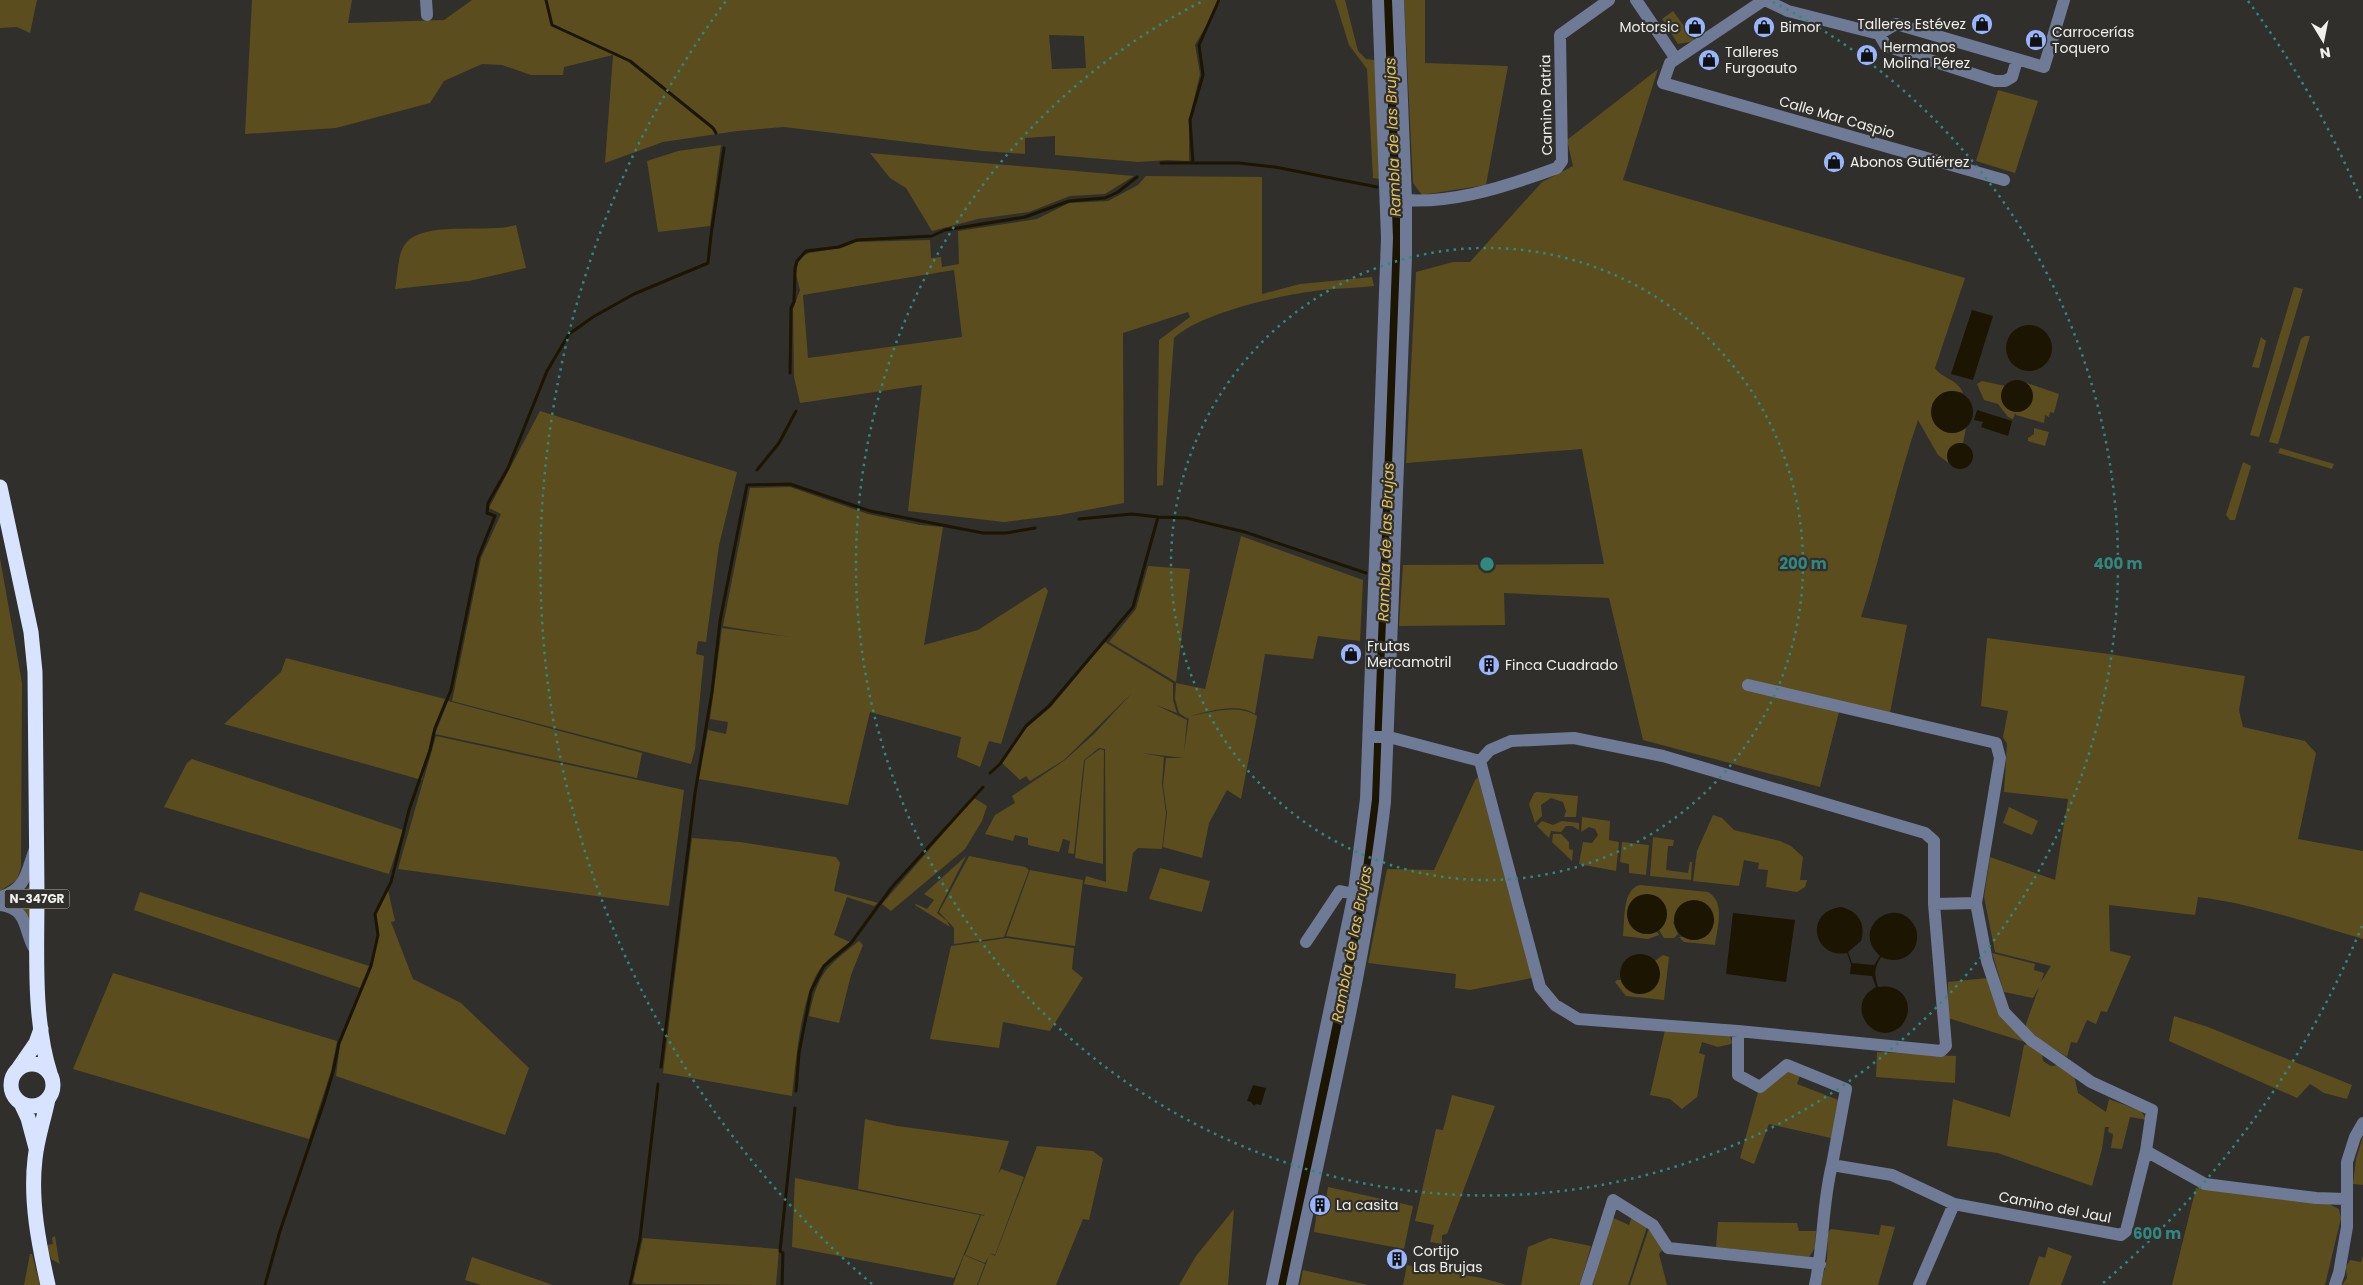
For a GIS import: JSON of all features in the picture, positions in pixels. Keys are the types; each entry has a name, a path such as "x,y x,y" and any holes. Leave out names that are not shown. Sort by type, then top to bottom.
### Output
{"highway":[{"name":"N-347GR","path":"0,487 31,632 35,672 37,952 44,1056 54,1086 48,1100 34,1161 35,1210 39,1242 48,1285"},
{"name":"N-347GR","path":"36,1150 28,1118 11,1088 13,1077 36,1043 41,1028"},
{"path":"18,1069 29,1064 35,1064 46,1068 50,1073"},
{"path":"21,1103 38,1106 48,1100"}],"street":[{"path":"426,0 427,15"},
{"path":"1292,1285 1377,872 1385,802 1406,258 1396,199 1378,0"},
{"path":"1272,1285 1354,894 1366,799 1396,199 1398,0"},
{"name":"Camino Patria","path":"1396,199 1456,197 1494,188 1557,168 1562,162 1560,35 1609,0"},
{"path":"1636,0 1676,59 1764,0 1788,11 1879,34 1896,24 2044,67 2064,0"},
{"path":"1879,34 1886,46 1995,82 2005,81 2012,77 2018,60"},
{"name":"Calle Mar Caspio","path":"1676,59 1670,63 1663,83 2004,180"},
{"path":"1748,685 1996,743 2000,758 1976,903 1934,904"},
{"path":"1370,737 1387,737 1480,761"},
{"path":"1574,738 1663,756 1925,833 1934,842 1934,904 1946,1046 1941,1050 1738,1031 1578,1019 1555,1005 1540,987 1480,761 1490,750 1511,741 1574,738"},
{"path":"0,897 18,889 25,881 36,846"},
{"path":"1306,942 1340,891 1354,894"},
{"name":"Camino del Jaul","path":"1832,1165 1892,1175 1954,1204 2121,1235 2126,1231 2146,1151 2152,1110 2091,1082 2031,1040 2004,1012 1987,961 1976,903"},
{"path":"0,904 18,912 24,919 31,943 37,952"},
{"path":"1738,1031 1738,1074 1760,1087 1787,1064 1846,1089 1828,1180 1820,1264 1816,1285"},
{"path":"2334,1285 2339,1273 2348,1227 2346,1162 2363,1122"},
{"path":"2146,1151 2205,1184 2346,1200"},
{"path":"1586,1285 1613,1200 1653,1224 1668,1248 1820,1264"},
{"path":"1919,1285 1954,1204"}],"shaded area":[{"path":"0,0 37,0 30,33 17,27 0,28"},
{"path":"252,0 352,0 348,23 444,20 472,0 1221,0 1195,45 1200,74 1189,120 1189,161 1138,162 1055,155 1055,136 1025,138 1025,154 982,151 784,127 737,131 663,142 605,163 613,55 564,67 563,75 531,75 502,65 482,64 444,81 430,103 336,128 245,134","holes":["1049,35 1084,36 1086,68 1052,69"]},
{"path":"1335,0 1345,0 1358,51 1366,59 1375,60 1379,179 1373,178 1367,69 1349,45"},
{"path":"1404,0 1425,0 1425,63 1508,66 1486,185 1422,195 1413,183"},
{"path":"1673,11 1695,41 1678,44 1662,19"},
{"path":"1658,69 1623,180 1965,278 1935,368 1958,385 1963,393 1945,392 1932,404 1961,431 1966,428 1963,443 1960,443 1948,462 1951,465 1938,455 1918,420 1861,617 1907,625 1890,713 1745,681 1743,689 1839,712 1820,787 1643,740 1609,598 1504,593 1505,625 1399,626 1403,565 1604,564 1582,449 1406,463 1416,272 1453,262 1470,262 1542,182 1573,166 1567,140"},
{"path":"1998,90 2038,101 2015,173 1976,161"},
{"path":"721,145 710,226 658,232 647,161 678,151"},
{"path":"870,153 1134,176 1105,194 1070,196 1029,212 978,219 932,231 906,188 890,178"},
{"path":"1146,176 1262,177 1262,294 1300,284 1372,277 1374,286 1329,289 1266,300 1223,312 1187,329 1174,338 1163,485 1157,486 1159,340 1190,317 1188,312 1123,333 1124,503 1060,515 1004,522 908,511 922,385 800,403 794,377 793,309 800,290 796,274 798,263 803,256 809,253 840,248 855,242 930,240 931,258 941,257 942,267 959,264 958,231 1037,219 1069,203 1108,201 1138,185","holes":["954,270 962,337 808,358 803,295"]},
{"path":"516,225 526,268 469,281 395,289 398,265 403,247 415,236 442,230"},
{"path":"2294,287 2303,289 2259,437 2250,435"},
{"path":"2305,336 2310,336 2278,444 2269,442 2301,339"},
{"path":"2261,337 2266,341 2259,368 2252,367"},
{"path":"1982,381 2005,386 2003,388 2030,387 2027,383 2059,394 2054,413 2050,412 2049,417 2045,415 2044,423 2016,415 2015,413 2013,419 2008,417 1998,404 1984,400 1977,384"},
{"path":"540,411 737,472 719,545 706,642 698,641 696,654 704,656 695,749 691,764 452,701 481,558 501,514 489,508"},
{"path":"2034,428 2049,432 2045,446 2028,441 2028,438 2034,434"},
{"path":"2280,448 2334,464 2332,469 2278,453"},
{"path":"2243,462 2251,466 2235,520 2230,520 2226,515"},
{"path":"790,487 868,514 920,525 943,527 924,645 978,630 1045,587 1048,591 1001,744 989,741 980,767 957,757 961,737 870,712 848,805 699,779 708,730 726,734 728,722 710,719 722,628 790,637 723,626 750,488"},
{"path":"1241,536 1363,580 1360,641 1318,636 1313,659 1265,654 1255,714 1248,710 1231,708 1189,716 1188,719 1179,713 1175,699 1176,683 1205,689"},
{"path":"0,558 22,683 21,867 17,880 0,891"},
{"path":"1148,566 1190,569 1176,682 1109,642 1136,609"},
{"path":"1987,638 2109,654 2245,676 2239,710 2243,727 2305,741 2316,753 2298,839 2363,851 2363,939 2261,909 2198,897 2195,915 2109,905 2110,951 2131,956 2107,1012 2101,1011 2096,1024 2087,1020 2077,1043 2071,1042 2067,1057 2042,1041 2025,1027 2039,987 2033,998 2004,992 1992,953 2035,964 2034,970 2044,973 2041,982 2051,966 1995,952 1984,897 1990,857 2055,880 2068,799 2004,792 2007,744 2003,737 2008,711 1981,706"},
{"path":"1105,642 1173,683 1173,700 1177,713 1156,705 1187,720 1184,753 1189,716 1232,709 1249,712 1257,716 1241,799 1227,790 1209,823 1202,858 1163,847 1167,813 1163,785 1166,758 1184,758 1141,753 1164,757 1162,784 1166,813 1162,849 1138,848 1133,853 1127,892 1084,884 1086,876 1106,882 1105,749 1099,748 1084,760 1074,854 1068,853 1070,841 1063,839 1059,852 1028,845 1028,838 1015,835 1013,841 985,834 995,815 1015,803 1012,796 1065,760 1094,734 1132,693 1064,760 1030,781 1026,776 1020,780 1002,763 1027,727 1051,707"},
{"path":"286,658 445,699 432,734 422,780 224,724 281,672"},
{"path":"448,701 642,753 637,778 435,734"},
{"path":"436,736 684,790 669,906 398,869"},
{"path":"1100,749 1104,750 1103,864 1075,858 1085,760"},
{"path":"192,759 403,830 389,874 164,807 187,763"},
{"path":"1478,777 1532,978 1470,990 1455,988 1456,974 1368,963 1387,869 1434,870"},
{"path":"1534,793 1578,796 1576,817 1564,817 1566,811 1563,802 1551,798 1541,805 1542,816 1535,823 1529,804"},
{"path":"974,798 987,806 982,821 965,849 891,911 882,904"},
{"path":"2009,807 2038,821 2032,835 2003,823"},
{"path":"1713,815 1722,818 1734,830 1780,841 1791,846 1803,857 1800,880 1807,880 1805,887 1797,892 1766,887 1768,870 1758,869 1759,863 1744,860 1739,886 1693,881 1697,851"},
{"path":"1582,817 1610,821 1609,840 1619,842 1616,871 1579,864 1583,842 1592,843 1598,835 1595,829 1589,827 1581,832"},
{"path":"1542,821 1553,825 1562,821 1579,823 1579,830 1572,826 1566,826 1561,832 1551,831 1549,838 1537,826"},
{"path":"1553,834 1561,834 1569,842 1569,849 1573,850 1572,861 1552,842"},
{"path":"1653,837 1674,840 1673,846 1668,846 1666,870 1688,873 1690,862 1692,862 1691,880 1650,876"},
{"path":"692,838 740,842 836,857 840,863 834,891 878,903 874,906 847,897 834,935 850,942 823,965 809,991 801,1027 792,1096 663,1073"},
{"path":"1622,842 1649,845 1646,875 1629,873 1629,864 1620,862"},
{"path":"966,856 937,913 947,921 950,927 915,905 927,909 934,900 924,894"},
{"path":"969,856 1025,867 1029,870 1004,937 954,944 954,928 939,912"},
{"path":"1160,868 1210,881 1202,912 1149,899"},
{"path":"1030,870 1083,880 1075,946 1006,936"},
{"path":"1640,885 1708,892 1714,896 1719,909 1715,945 1684,942 1679,937 1709,934 1714,921 1710,908 1673,922 1678,934 1674,938 1664,938 1659,930 1662,927 1629,923 1642,933 1657,932 1659,935 1648,939 1623,936 1627,899 1630,892"},
{"path":"30,886 31,922 19,905 4,901 17,897"},
{"path":"388,890 395,921 391,922 413,979 461,1003 529,1068 505,1135 336,1076 340,1045 372,966 379,934 376,913"},
{"path":"140,892 369,966 360,988 134,910"},
{"path":"1007,938 1074,948 1072,969 1083,978 1050,1031 1003,1022 999,1048 930,1039 951,946"},
{"path":"859,941 863,945 851,975 839,1023 809,1016 816,990 825,972 838,958"},
{"path":"1663,955 1669,957 1664,1000 1626,996 1615,982 1621,980 1622,983 1655,986 1660,974 1655,961"},
{"path":"113,973 337,1041 331,1071 309,1139 73,1069"},
{"path":"1988,978 2025,1042 1948,1018 1948,982"},
{"path":"2174,1016 2208,1027 2352,1085 2347,1099 2324,1093 2310,1084 2297,1098 2169,1041"},
{"path":"1665,1030 1730,1036 1732,1042 1731,1044 1718,1047 1702,1042 1699,1053 1705,1055 1697,1097 1682,1109 1670,1099 1650,1095"},
{"path":"2028,1044 2042,1053 2043,1061 2051,1066 2058,1065 2074,1075 2078,1093 2106,1112 2109,1099 2141,1111 2147,1120 2130,1117 2122,1149 2111,1148 2113,1134 2108,1132 2109,1127 2105,1127 2102,1149 2092,1186 1998,1153 1947,1146 1953,1099 2010,1117 2024,1045"},
{"path":"1877,1052 1956,1056 1955,1083 1876,1077"},
{"path":"1788,1069 1801,1073 1797,1084 1841,1101 1831,1138 1769,1124 1754,1164 1740,1158 1758,1092"},
{"path":"1452,1095 1495,1106 1447,1234 1442,1235 1442,1244 1430,1242 1434,1225 1415,1221 1436,1129 1443,1130"},
{"path":"865,1119 897,1126 1009,1141 998,1175 1001,1169 1024,1177 995,1255 989,1253 995,1256 1037,1146 1093,1151 1103,1159 1089,1220 1083,1219 1056,1285 978,1285 989,1256 985,1263 965,1255 981,1215 984,1216 985,1211 984,1215 858,1189"},
{"path":"2363,1136 2363,1185 2353,1184 2356,1159"},
{"path":"795,1178 980,1215 954,1278 792,1247"},
{"path":"1328,1187 1413,1206 1404,1249 1314,1232 1317,1211 1324,1211"},
{"path":"2196,1188 2327,1203 2339,1209 2341,1218 2325,1285 2172,1285"},
{"path":"1234,1209 1228,1285 1179,1285 1196,1256"},
{"path":"1632,1216 1648,1224 1628,1285 1593,1285 1611,1217 1629,1225"},
{"path":"1718,1222 1797,1223 1799,1231 1816,1231 1815,1248 1809,1257 1716,1247"},
{"path":"1650,1225 1664,1248 1659,1254 1667,1285 1630,1285"},
{"path":"1881,1225 1895,1227 1878,1285 1821,1285 1827,1259 1828,1233 1831,1229 1879,1235"},
{"path":"55,1236 60,1264 51,1259 47,1245 53,1244 52,1238"},
{"path":"643,1238 779,1249 776,1285 636,1284 633,1282"},
{"path":"1550,1238 1591,1246 1580,1285 1521,1285 1528,1247"},
{"path":"2048,1247 2072,1256 2061,1285 2029,1285 2039,1256 2045,1258"},
{"path":"30,1254 32,1254 40,1285 24,1285"},
{"path":"964,1255 985,1264 977,1285 953,1285"},
{"path":"2363,1256 2363,1285 2342,1285 2347,1278 2346,1267 2350,1260 2361,1262"},
{"path":"472,1257 553,1285 481,1285 465,1280"},
{"path":"1407,1265 1482,1278 1507,1285 1403,1285"},
{"path":"1303,1270 1368,1285 1300,1285"}],"water":[{"name":"Rambla de las Brujas","path":"1382,0 1395,0 1402,193 1389,644 1375,863 1288,1285 1276,1285 1358,893 1381,510"},
{"path":"1972,310 1993,316 1973,380 1951,374"},
{"path":"2024,325 2034,325 2048,335 2052,348 2048,361 2042,367 2034,371 2024,371 2010,361 2006,353 2006,343 2016,329"},
{"path":"2017,380 2023,381 2028,385 2032,390 2032,402 2028,407 2023,411 2017,412 2011,411 2006,407 2002,402 2001,396 2002,390 2006,385 2011,381"},
{"path":"1956,391 1964,394 1970,400 1973,412 1970,424 1964,430 1948,433 1940,430 1934,424 1931,408 1934,400 1940,394"},
{"path":"1977,410 2012,421 2008,436 1981,427 1983,422 1974,420"},
{"path":"1960,443 1969,447 1973,456 1969,465 1960,469 1951,465 1947,456 1951,447"},
{"path":"1651,894 1658,897 1664,903 1667,914 1666,922 1658,931 1651,934 1643,934 1636,931 1628,922 1627,910 1630,903 1639,895"},
{"path":"1698,900 1705,903 1711,909 1714,920 1713,928 1705,937 1698,940 1690,940 1683,937 1675,928 1674,916 1677,909 1686,901"},
{"path":"1842,907 1857,915 1863,929 1861,941 1848,952 1852,963 1874,965 1880,956 1872,945 1870,935 1872,926 1879,918 1887,914 1897,913 1906,916 1914,925 1917,939 1915,947 1909,955 1896,960 1881,957 1876,968 1875,975 1878,987 1884,986 1899,990 1907,1003 1908,1011 1905,1020 1901,1026 1891,1032 1881,1033 1873,1029 1866,1022 1862,1014 1862,1004 1866,995 1876,987 1872,976 1850,974 1851,964 1847,953 1835,953 1826,949 1820,942 1817,933 1818,924 1822,916 1830,910"},
{"path":"1733,913 1795,920 1786,982 1726,974"},
{"path":"1640,954 1654,960 1660,974 1654,988 1640,994 1626,988 1620,974 1626,960"},
{"path":"1253,1085 1266,1088 1261,1105 1256,1104 1254,1106 1251,1102 1247,1101"}],"waterway":[{"path":"546,0 552,25 630,61 713,128 716,133"},
{"path":"1193,163 1190,120 1203,75 1199,45 1219,0"},
{"path":"265,1285 280,1231 324,1102 339,1043 371,966 378,935 375,914 391,882 409,810 430,750 435,728 451,690 478,558 495,516 487,513 488,503 508,468 547,371 569,334 593,317 634,294 708,263 724,148"},
{"path":"1161,163 1239,163 1275,167 1377,187"},
{"path":"790,373 791,308 794,302 795,268 797,261 806,251 839,247 857,240 932,236 945,230 1025,217 1069,201 1105,198 1118,192 1137,177"},
{"path":"757,470 779,443 796,411"},
{"path":"661,1067 695,793 712,692 720,621 747,485 790,484 870,511 983,533 1006,533 1035,528"},
{"path":"1079,519 1132,514 1158,517"},
{"path":"990,773 1000,764 1026,726 1049,706 1133,607 1158,517 1186,518 1245,532 1366,573"},
{"path":"796,1091 799,1053 811,991 824,966 851,943 892,887 983,787"},
{"path":"630,1285 640,1238 658,1084"},
{"path":"782,1285 783,1253 780,1251 795,1108"}],"place":[{"name":"Talleres Estévez","path":"1982,24"},
{"name":"Motorsic","path":"1695,27"},
{"name":"Bimor","path":"1764,27"},
{"name":"Carrocerías Toquero","path":"2036,40"},
{"name":"Hermanos Molina Pérez","path":"1867,55"},
{"name":"Talleres Furgoauto","path":"1709,60"},
{"name":"Abonos Gutiérrez","path":"1834,162"},
{"name":"Frutas Mercamotril","path":"1351,654"},
{"name":"Finca Cuadrado","path":"1489,665"},
{"name":"La casita","path":"1320,1205"},
{"name":"Cortijo Las Brujas","path":"1397,1259"}]}
